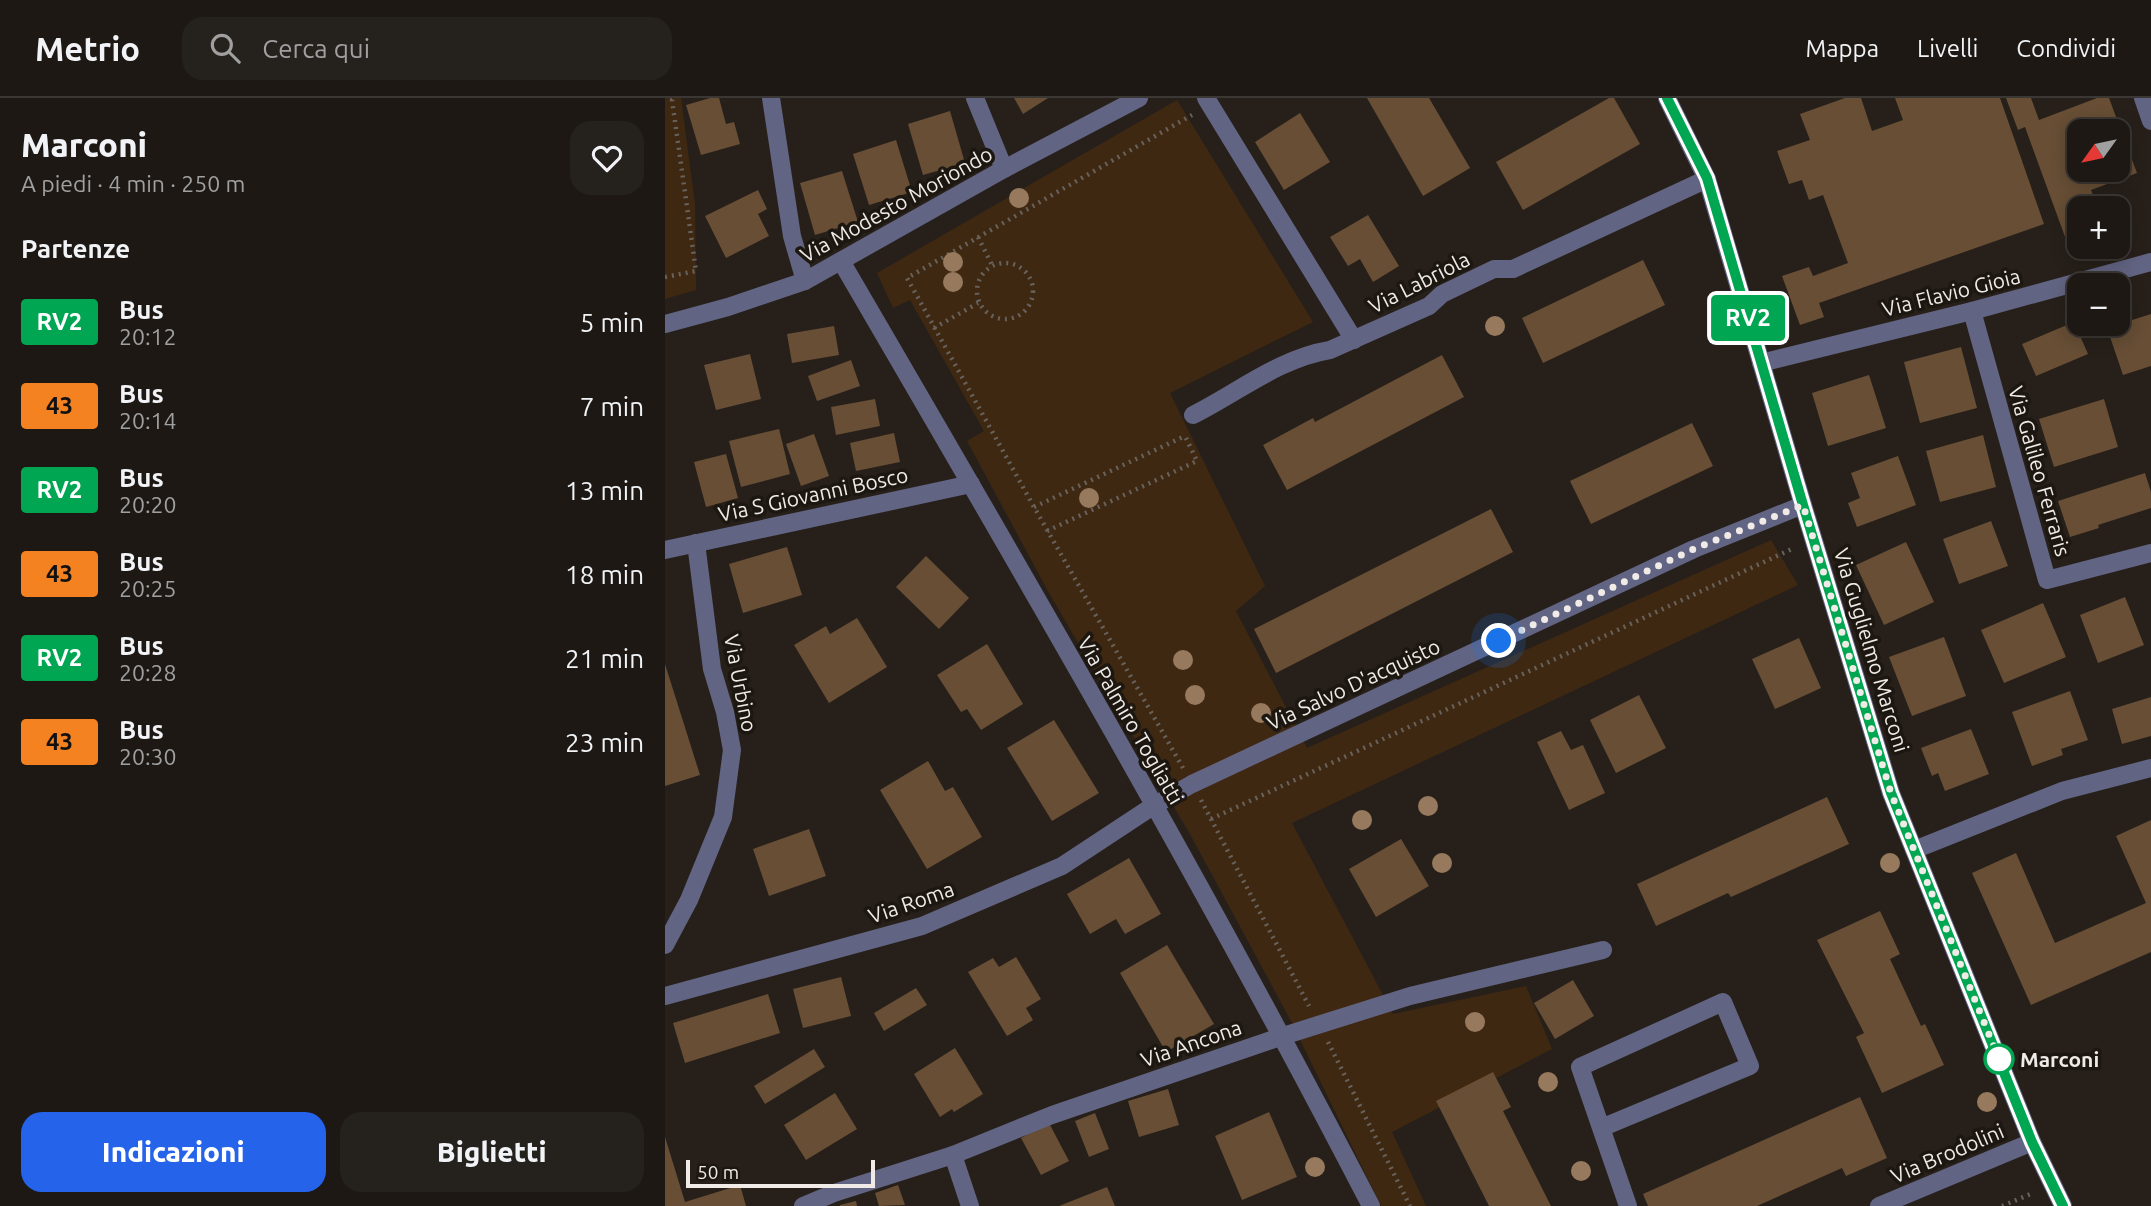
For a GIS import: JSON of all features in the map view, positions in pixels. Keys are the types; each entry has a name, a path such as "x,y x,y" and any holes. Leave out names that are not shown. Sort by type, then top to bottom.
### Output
{"street":[{"path":"771,98 792,236 805,281"},
{"path":"975,98 1004,169"},
{"name":"Via Modesto Moriondo","path":"665,324 728,307 805,281 1004,169 1139,98"},
{"name":"Via Guglielmo Marconi","path":"1667,98 1707,178 1891,793 2032,1142 2063,1206"},
{"path":"2143,98 2151,121"},
{"path":"1207,99 1354,340"},
{"name":"Via Labriola","path":"1193,415 1224,400 1236,389 1314,353 1330,350 1429,306 1442,294 1494,269 1513,269 1707,178"},
{"name":"Via Palmiro Togliatti","path":"841,261 971,484 1283,1036 1371,1206"},
{"name":"Via Flavio Gioia","path":"1761,363 1972,311 2151,262"},
{"name":"Via Galileo Ferraris","path":"1972,311 2047,580 2151,553"},
{"name":"Via S Giovanni Bosco","path":"665,550 971,484"},
{"name":"Via Salvo D'acquisto","path":"1153,806 1192,784 1694,549 1803,505"},
{"name":"Via Urbino","path":"665,945 689,900 723,817 731,750 725,712 712,669 697,543"},
{"path":"1914,850 2062,790 2151,768"},
{"name":"Via Roma","path":"665,996 922,926 1062,866 1153,806"},
{"name":"Via Ancona","path":"803,1206 834,1192 953,1154 1052,1115 1283,1036 1410,996 1603,950"},
{"path":"1601,1128 1751,1066 1723,1002 1580,1067 1627,1206"},
{"name":"Via Brodolini","path":"1879,1206 2032,1142"},
{"path":"953,1154 970,1206"}],"path":[{"path":"665,277 696,271 672,100 675,98"},
{"path":"1207,99 1204,108 907,278 1047,531 1211,818 1410,1206"},
{"path":"978,237 992,265"},
{"path":"1014,263 1030,276 1033,299 1020,316 997,319 978,303 977,281 992,265 1014,263"},
{"path":"934,328 978,303"},
{"path":"1034,507 1185,436 1193,415"},
{"path":"1047,531 1197,461 1185,436"},
{"path":"1211,818 1814,539"},
{"path":"2002,1206 2053,1184"}],"shaded area":[{"path":"665,98 681,98 695,204 696,290 665,299"},
{"path":"1177,100 1313,322 1170,393 1265,586 1236,611 1307,748 1771,540 1798,585 1292,823 1393,1014 1526,986 1552,1049 1392,1132 1426,1206 1381,1206 1291,1021 1191,836 1049,593 967,441 984,431 910,300 893,308 877,273"}],"building":[{"path":"719,98 726,124 734,122 740,144 701,155 686,105"},
{"path":"1014,98 1048,98 1023,114"},
{"path":"1367,98 1429,98 1470,168 1423,196"},
{"path":"1609,98 1614,98 1640,144 1523,210 1496,162"},
{"path":"1845,98 1861,98 1872,131 1903,120 1895,98 2000,98 2044,224 1819,303 1824,317 1800,325 1782,276 1809,267 1813,276 1848,263 1823,195 1809,200 1802,180 1789,184 1777,151 1810,140 1800,114"},
{"path":"2006,98 2031,98 2039,120 2097,98 2109,98 2117,119 2067,119 2067,182 2113,182 2091,190 2093,196 2067,196 2067,242 2025,127 2018,130"},
{"path":"950,111 965,163 923,175 908,124"},
{"path":"1300,113 1330,162 1284,190 1255,142"},
{"path":"896,140 912,192 869,205 853,154"},
{"path":"2130,154 2137,173 2130,176"},
{"path":"842,171 858,222 815,235 800,183"},
{"path":"758,190 767,209 758,214 769,236 726,258 705,216"},
{"path":"1368,215 1399,266 1373,282 1360,259 1348,266 1330,237"},
{"path":"1643,260 1665,305 1543,363 1522,318"},
{"path":"2151,314 2151,366 2123,375 2110,336 2130,336 2130,321"},
{"path":"2067,325 2067,336 2080,336 2088,354 2036,376 2022,344"},
{"path":"834,326 839,355 792,363 787,334"},
{"path":"1961,347 1977,408 1920,423 1904,362"},
{"path":"750,354 761,399 716,410 704,365"},
{"path":"1442,355 1464,397 1287,490 1263,445 1313,418 1315,422"},
{"path":"851,360 860,386 817,401 808,376"},
{"path":"1869,375 1886,428 1828,446 1812,393"},
{"path":"875,399 880,426 836,435 831,407"},
{"path":"2104,399 2118,447 2054,467 2039,419"},
{"path":"1692,423 1713,466 1591,524 1570,481"},
{"path":"779,429 790,474 741,487 729,441"},
{"path":"894,433 900,462 856,471 850,443"},
{"path":"814,434 829,476 801,486 786,444"},
{"path":"1983,435 1996,487 1940,502 1926,451"},
{"path":"726,454 738,498 706,507 694,462"},
{"path":"1898,456 1916,505 1857,527 1848,503 1860,498 1851,473"},
{"path":"2145,473 2151,492 2151,508 2070,537 2058,501"},
{"path":"1491,509 1513,552 1276,673 1254,629"},
{"path":"1991,521 2008,566 1959,584 1943,539"},
{"path":"1906,542 1934,602 1884,625 1856,565"},
{"path":"787,547 802,595 743,613 729,564"},
{"path":"926,556 969,598 939,629 896,587"},
{"path":"2125,597 2144,645 2098,663 2080,615"},
{"path":"2043,603 2066,657 2004,683 1981,630"},
{"path":"857,618 887,667 829,703 794,645 826,626 830,634"},
{"path":"1944,637 1966,696 1912,716 1889,657"},
{"path":"1799,638 1821,688 1775,709 1752,659"},
{"path":"987,644 1023,704 981,730 967,709 961,712 937,675"},
{"path":"665,664 700,775 665,786"},
{"path":"2070,691 2088,740 2061,749 2063,755 2032,766 2012,712"},
{"path":"1639,695 1666,748 1616,773 1590,720"},
{"path":"2151,697 2151,736 2122,744 2112,709"},
{"path":"1054,720 1099,793 1052,821 1007,748"},
{"path":"1971,729 1989,774 1945,791 1938,773 1932,776 1921,748"},
{"path":"1561,731 1571,750 1583,745 1605,793 1569,810 1537,742"},
{"path":"928,761 945,791 953,787 982,837 927,869 880,790"},
{"path":"1827,797 1849,844 1731,897 1728,893 1656,926 1637,884"},
{"path":"2151,820 2151,952 2031,1005 1972,873 2016,853 2055,943 2146,903 2116,836"},
{"path":"809,829 826,876 769,896 753,849"},
{"path":"1401,839 1429,886 1376,917 1349,869"},
{"path":"1129,858 1161,914 1125,934 1116,919 1090,934 1067,894"},
{"path":"1880,911 1900,954 1890,959 1921,1026 1925,1024 1944,1065 1882,1093 1856,1037 1864,1033 1817,940"},
{"path":"1167,945 1214,1024 1166,1052 1120,973"},
{"path":"1016,957 1041,999 1026,1008 1033,1020 1007,1036 968,972 993,958 999,967"},
{"path":"841,977 851,1016 803,1028 793,989"},
{"path":"1573,980 1594,1016 1555,1039 1534,1003"},
{"path":"916,988 927,1005 884,1031 874,1013"},
{"path":"768,994 780,1033 685,1063 673,1023"},
{"path":"955,1048 983,1094 954,1112 952,1109 940,1117 914,1074"},
{"path":"814,1049 825,1067 765,1104 754,1086"},
{"path":"1493,1072 1511,1107 1503,1111 1551,1206 1489,1206 1436,1101"},
{"path":"1168,1089 1179,1125 1139,1137 1128,1101"},
{"path":"835,1093 857,1129 806,1160 784,1125"},
{"path":"1860,1097 1887,1158 1846,1176 1842,1168 1757,1206 1648,1206 1643,1194"},
{"path":"1269,1112 1297,1177 1242,1200 1215,1136"},
{"path":"1095,1113 1109,1149 1089,1157 1075,1121"},
{"path":"1049,1123 1069,1161 1041,1175 1021,1138"},
{"path":"665,1137 685,1202 740,1185 746,1206 665,1206"},
{"path":"898,1185 905,1205 879,1206 875,1193"},
{"path":"1107,1187 1115,1206 1059,1206"},
{"path":"856,1201 857,1206 840,1206 840,1205"}],"bus line":[{"name":"RV2","path":"1667,98 1707,178 1891,793 2032,1142 2063,1206"}],"place":[{"name":"Marconi","path":"1999,1059"}],"route":[{"path":"1499,641 1694,549 1803,505 1891,793 2003,1069 1999,1059"}]}
